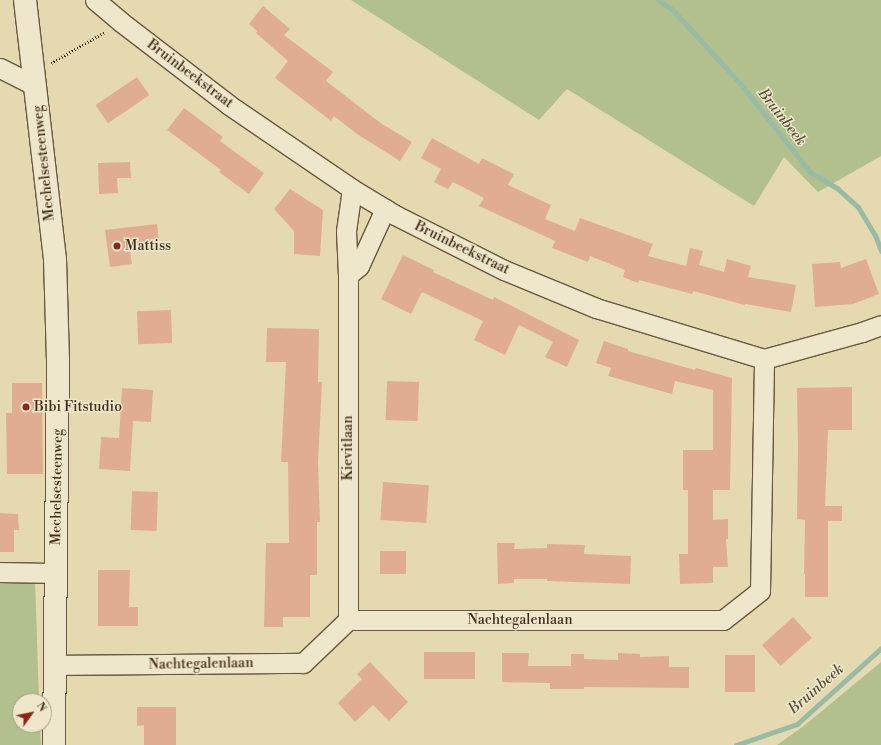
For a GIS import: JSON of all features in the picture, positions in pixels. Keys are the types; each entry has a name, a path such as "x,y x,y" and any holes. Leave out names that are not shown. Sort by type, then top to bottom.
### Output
{"street":[{"name":"Mechelsesteenweg","path":"25,0 55,259 58,360 54,745"},
{"name":"Bruinbeekstraat","path":"95,0 121,22 229,105 352,189 385,209 504,270 596,308 764,359"},
{"name":"Mechelsesteenweg","path":"0,68 35,79"},
{"name":"Kievitlaan","path":"348,620 348,275 346,231 352,189"},
{"path":"348,275 359,266 385,209"},
{"path":"764,359 862,332 881,325"},
{"name":"Nachtegalenlaan","path":"54,665 303,663 348,620 723,620 760,592 764,359"},
{"path":"0,572 55,573"}],"path":[{"path":"35,79 121,22"}],"green space":[{"path":"351,0 881,0 881,156 818,192 784,157 754,206 567,89 539,120"},
{"path":"0,579 35,579 39,693 12,693 12,733 40,733 41,745 0,745"},
{"path":"881,662 881,745 777,745 805,725"}],"building":[{"path":"263,6 290,29 284,35 333,72 326,81 382,124 412,142 400,161 357,134 334,116 331,121 275,78 288,61 256,33 257,31 249,24"},
{"path":"137,77 149,95 108,123 96,105"},
{"path":"184,108 223,137 220,141 264,173 249,194 219,172 221,170 167,130"},
{"path":"432,138 479,164 482,158 514,174 508,185 551,205 545,219 575,231 580,218 653,244 648,256 686,266 690,248 703,251 699,265 724,272 727,259 751,266 748,277 796,285 791,312 745,305 693,291 692,294 639,280 638,283 623,277 625,270 590,256 588,262 552,248 555,241 479,206 484,198 453,182 448,189 434,182 441,169 421,158"},
{"path":"130,162 131,178 117,178 118,193 99,194 98,163"},
{"path":"290,189 323,210 320,256 294,254 294,231 274,209"},
{"path":"157,224 159,242 129,245 132,264 110,267 105,230"},
{"path":"403,255 434,270 433,272 493,300 494,297 579,340 567,367 545,357 553,342 519,325 505,355 474,340 483,321 422,292 411,314 381,299"},
{"path":"866,259 879,294 853,304 815,307 812,264 840,262 841,268"},
{"path":"171,310 172,343 138,344 137,311"},
{"path":"267,328 319,329 318,382 322,382 318,463 320,522 317,522 317,575 310,575 310,617 283,617 283,627 264,627 266,543 289,543 288,462 281,462 286,362 266,362"},
{"path":"604,341 628,349 628,351 695,370 696,368 732,378 730,490 713,490 713,520 728,519 728,539 726,539 728,567 713,567 713,583 680,584 679,554 688,554 688,490 683,490 683,450 713,450 713,390 675,381 672,394 608,376 611,368 596,363"},
{"path":"387,381 419,382 418,421 386,420"},
{"path":"12,383 42,383 43,474 7,474 6,413 12,413"},
{"path":"852,387 852,430 828,430 825,506 842,506 842,521 828,521 828,597 805,597 805,520 797,519 797,388"},
{"path":"122,388 153,390 151,422 133,421 130,471 99,469 101,437 119,438"},
{"path":"383,482 429,485 426,523 380,520"},
{"path":"132,491 158,492 157,531 131,530"},
{"path":"0,513 18,514 19,530 14,530 14,552 0,552"},
{"path":"497,543 515,543 514,549 547,548 547,544 585,545 584,554 631,556 630,584 547,581 547,579 514,579 514,583 498,584"},
{"path":"380,551 406,551 406,574 380,574"},
{"path":"98,570 130,570 129,607 138,607 138,626 98,626"},
{"path":"793,617 812,638 781,666 762,645"},
{"path":"424,652 475,652 475,679 424,679"},
{"path":"502,653 529,653 528,666 571,666 571,654 584,654 584,659 618,660 618,653 640,654 640,657 669,656 669,667 689,667 689,688 584,687 584,689 550,689 550,683 502,682"},
{"path":"725,655 755,655 755,692 725,692"},
{"path":"370,662 408,702 389,721 373,705 355,722 338,703 362,679 357,674"},
{"path":"137,707 176,707 176,745 144,745 144,725 137,726"}],"waterway":[{"name":"Bruinbeek","path":"658,0 673,10 743,87 810,172 838,189 858,207 875,235 881,251"},
{"name":"Bruinbeek","path":"736,745 797,724 881,648"}],"place":[{"name":"Mattiss","path":"117,246"},
{"name":"Bibi Fitstudio","path":"26,407"}]}
